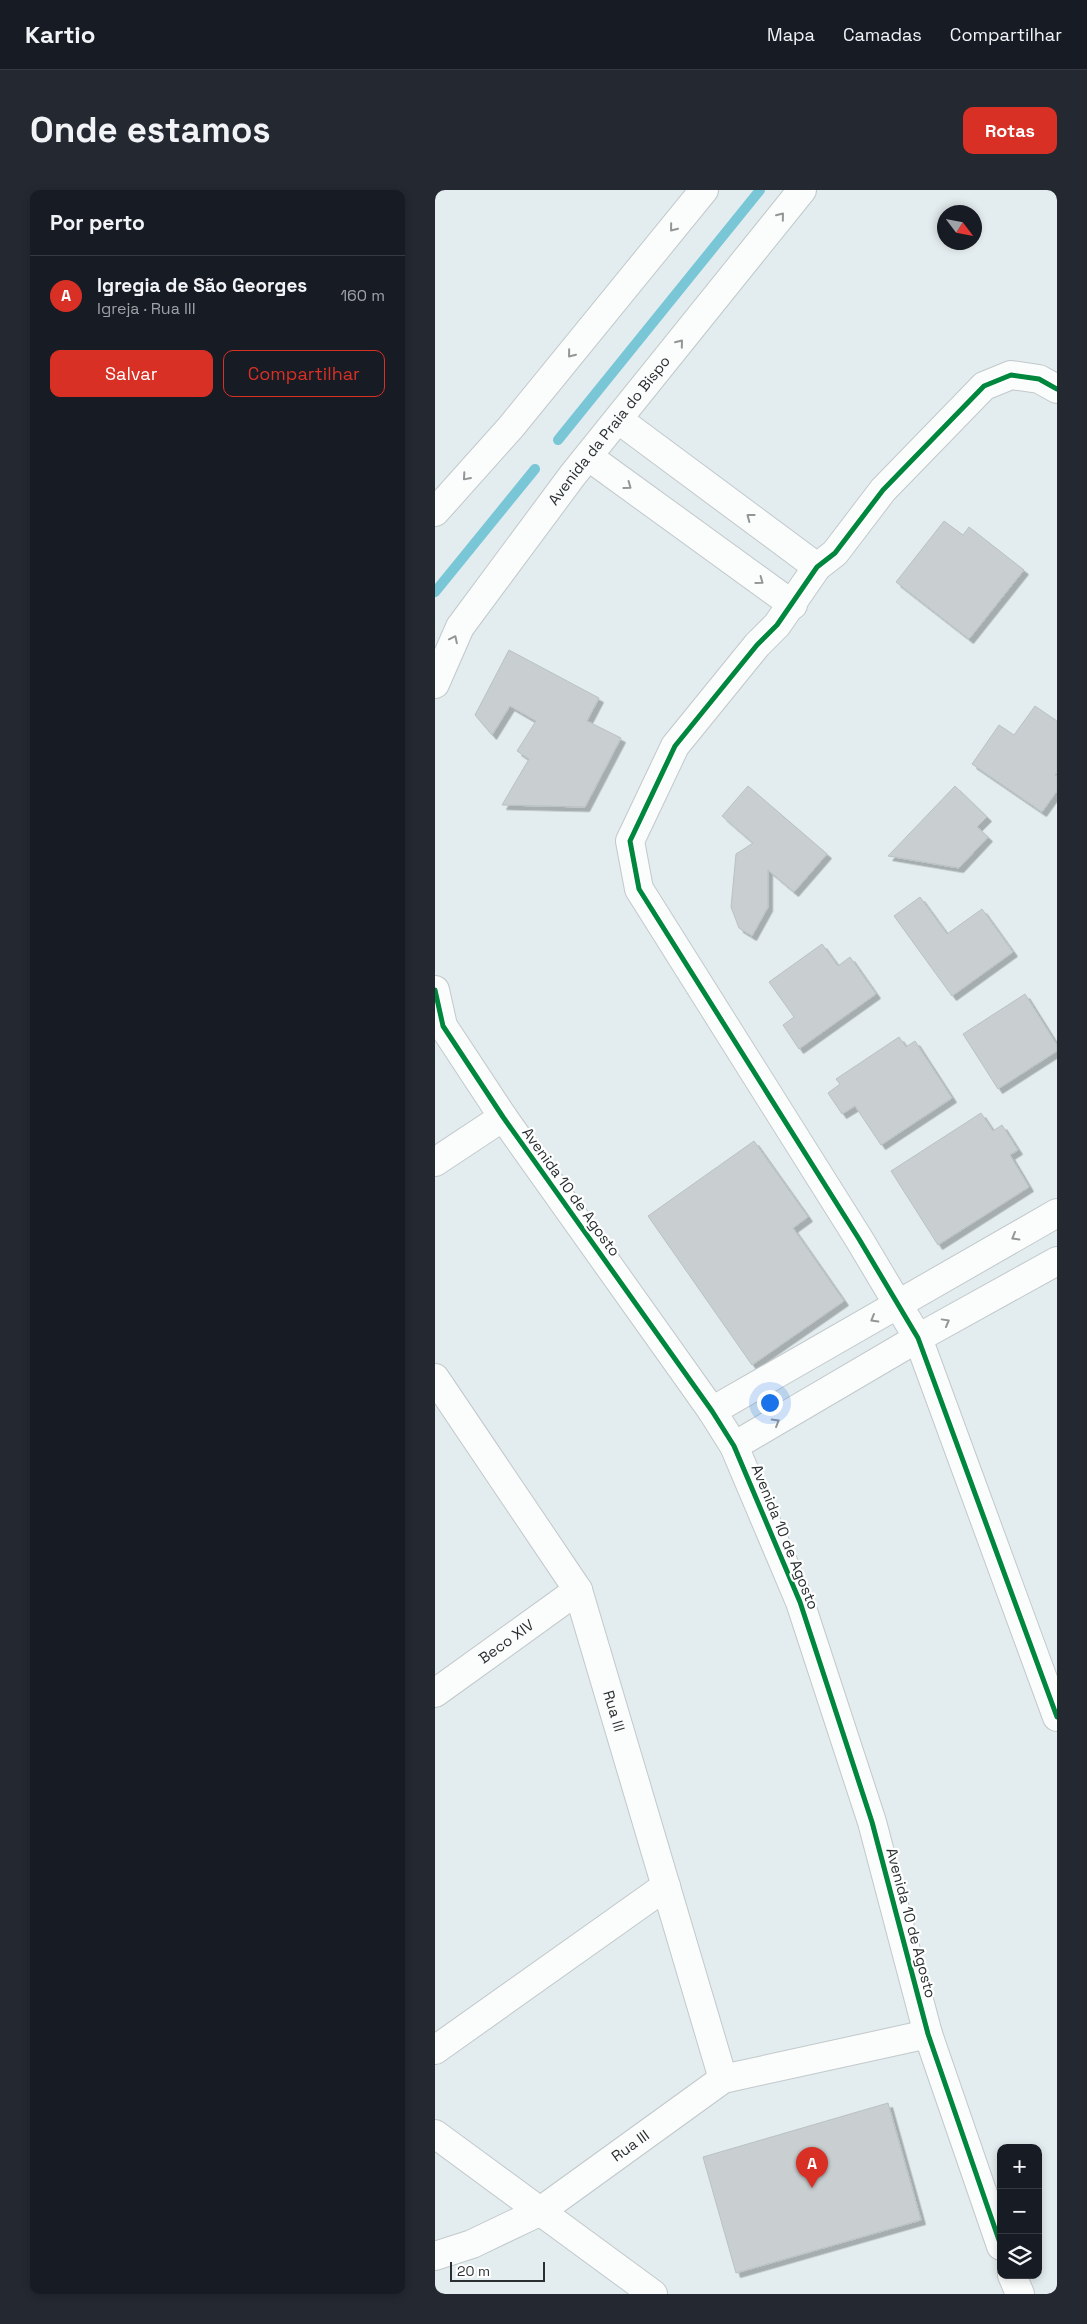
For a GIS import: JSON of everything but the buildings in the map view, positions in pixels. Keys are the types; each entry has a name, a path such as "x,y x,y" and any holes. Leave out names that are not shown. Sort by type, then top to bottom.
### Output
{"street":[{"path":"435,512 511,427 704,190"},
{"name":"Avenida da Praia do Bispo","path":"435,684 460,627 572,476 619,420 802,190"},
{"path":"1057,389 1039,379 1011,375 984,386 883,490 835,553 817,567 793,605 757,645 675,746 630,841 639,890 899,1304 918,1338 1057,1717"},
{"path":"619,420 817,567"},
{"path":"589,457 793,605"},
{"name":"Avenida 10 de Agosto","path":"435,990 439,1023 503,1117 712,1411 734,1446 800,1602 872,1822 928,2034 997,2234"},
{"path":"435,1162 503,1117"},
{"path":"712,1411 1057,1212"},
{"path":"734,1446 918,1338 1057,1261"},
{"name":"Rua III","path":"435,1378 578,1590 723,2079"},
{"name":"Beco XIV","path":"435,1693 578,1590"},
{"path":"435,2050 666,1886"},
{"name":"Rua III","path":"435,2256 472,2244 539,2212 723,2079 928,2034"},
{"path":"437,2137 653,2294"},
{"path":"1014,2279 1020,2294"}],"waterway":[{"path":"558,440 760,190"},
{"path":"435,592 535,469"}],"cycle path":[{"path":"1057,389 1039,379 1011,375 984,386 883,490 835,553 817,567 777,625 757,645 675,746 630,841 639,889 859,1239 918,1338 1057,1717"},
{"path":"435,990 443,1026 503,1117 712,1411 734,1446 800,1602 872,1822 928,2034 997,2234"}],"place":[{"name":"Igregia de São Georges","path":"812,2188"}]}
